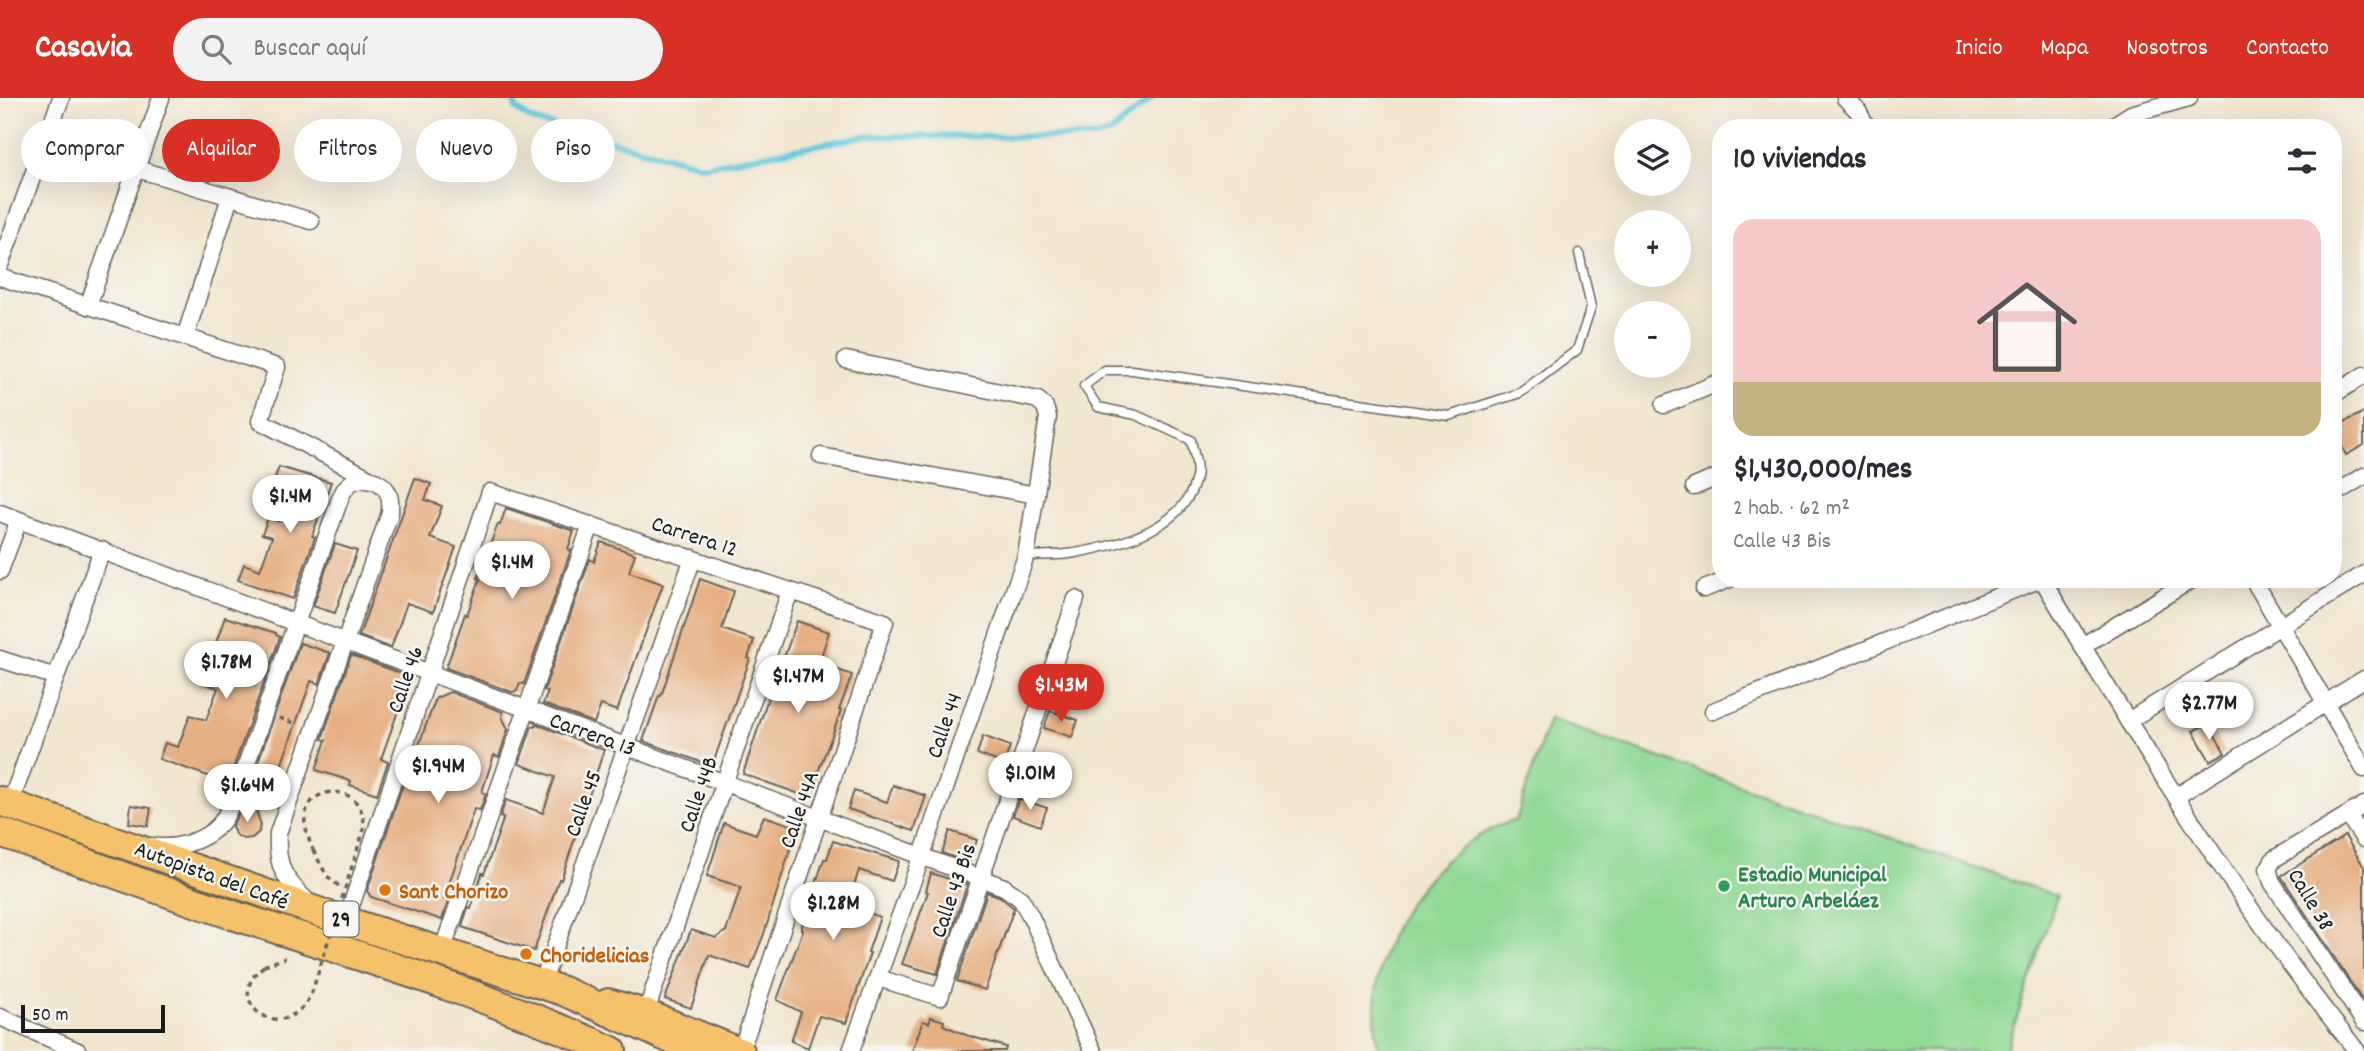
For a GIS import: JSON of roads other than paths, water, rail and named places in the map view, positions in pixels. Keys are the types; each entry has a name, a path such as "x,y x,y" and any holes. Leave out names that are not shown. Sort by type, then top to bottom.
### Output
{"highway":[{"name":"Autopista del Café","path":"5,802 338,918 552,987 698,1051"},
{"name":"Autopista del Café","path":"0,832 210,907 520,1011 612,1051"}],"main road":[{"path":"552,987 646,1012 742,1051"}],"street":[{"path":"53,119 61,98"},
{"path":"148,135 161,98"},
{"path":"1845,98 1862,119"},
{"path":"2121,119 2189,98"},
{"path":"148,173 311,221"},
{"path":"0,265 30,182"},
{"path":"88,306 131,182"},
{"path":"185,337 230,197"},
{"path":"0,277 277,367 260,421 384,486 390,498 390,513 278,833 277,848 283,873 293,888 307,902 338,918"},
{"name":"Calle 44","path":"846,360 1038,400 1045,407 1048,417 1026,556 851,1051"},
{"path":"2342,389 2364,375"},
{"path":"1664,405 1712,385"},
{"path":"821,456 1036,495"},
{"path":"2342,490 2364,477"},
{"path":"1694,487 1712,479"},
{"path":"122,842 161,848 181,845 210,833 220,825 239,785 341,496 351,483 373,480"},
{"name":"Carrera 12","path":"490,492 885,622"},
{"name":"Calle 46","path":"338,918 355,894 490,492"},
{"name":"Carrera 13","path":"0,513 1004,887 1021,900 1031,917 1093,1051"},
{"path":"0,571 19,520"},
{"path":"442,951 591,525"},
{"path":"5,802 56,677 102,550"},
{"name":"Calle 45","path":"552,987 626,746 693,558"},
{"path":"2342,588 2364,574"},
{"path":"1704,589 1712,586"},
{"path":"1713,711 2005,588"},
{"path":"2047,588 2176,796 2295,972 2357,1051"},
{"path":"2082,646 2178,588"},
{"path":"2258,588 2364,769"},
{"path":"2128,721 2342,588"},
{"name":"Calle 44B","path":"646,1012 790,591"},
{"name":"Calle 43 Bis","path":"878,978 940,998 1076,599"},
{"name":"Calle 44A","path":"742,1051 885,622"},
{"path":"0,659 56,677"},
{"path":"2176,796 2364,679"},
{"path":"2364,805 2348,815 2364,839"},
{"name":"Calle 38","path":"2348,815 2274,859 2268,869 2272,882 2364,1022"},
{"path":"0,1017 78,1051"}],"lane":[{"path":"1026,556 1074,554 1125,540 1160,526 1183,509 1197,476 1191,440 1136,415 1098,407 1084,386 1105,370 1132,370 1449,416 1520,393 1577,350 1591,306 1579,253"}],"waterway":[{"path":"513,98 516,109 532,120 704,166 865,136 1095,137 1110,133 1152,98"}],"place":[{"name":"Estadio Municipal Arturo Arbeláez","path":"1724,886"},
{"name":"Sant Chorizo","path":"385,890"},
{"name":"Choridelicias","path":"526,954"}]}
